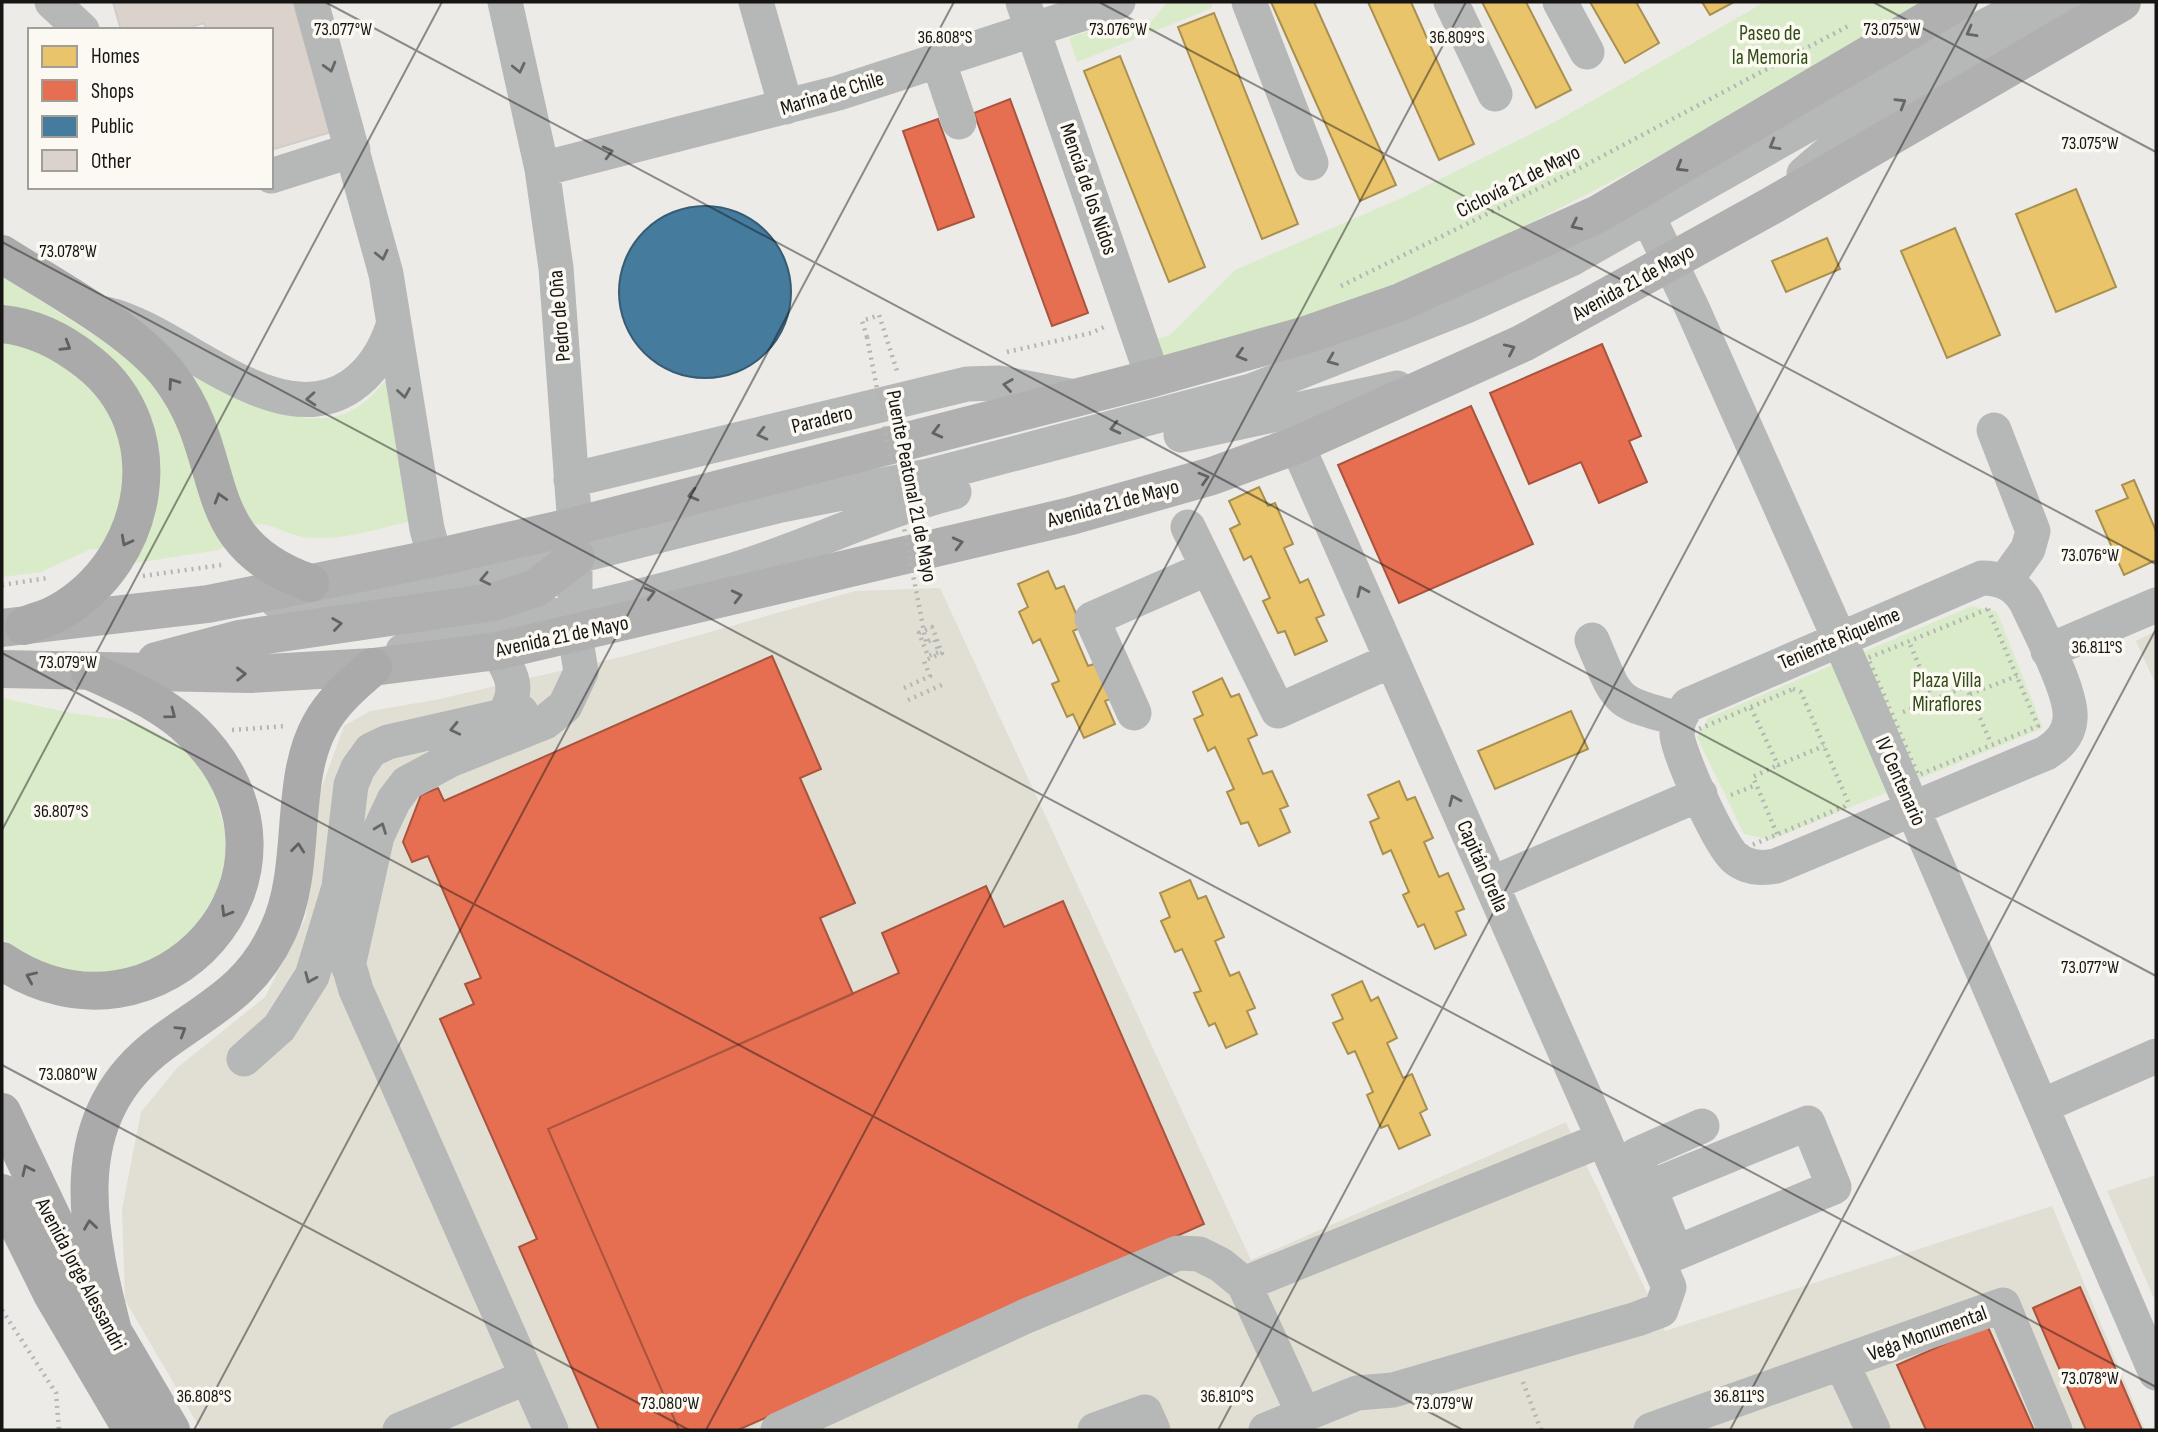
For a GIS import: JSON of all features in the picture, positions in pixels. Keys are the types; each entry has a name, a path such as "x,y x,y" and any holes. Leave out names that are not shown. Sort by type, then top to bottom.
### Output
{"highway":[{"path":"2,254 89,310 155,360 183,397 204,443 226,515 239,540 272,568 310,583"},
{"path":"2,324 34,330 56,340 105,376 125,403 134,422 143,462 139,508 132,530 110,566 59,612 13,627"},
{"path":"115,1339 88,1212 90,1158 97,1134 116,1093 130,1074 161,1044 224,1002 254,972 268,951 279,929 294,880 306,768 318,728 340,698 373,667"},
{"path":"2,961 53,986 91,992 111,992 149,982 170,971 205,941 232,903 241,882 247,837 237,793 210,751 194,733 153,701 107,671"},
{"name":"Avenida Jorge Alessandri","path":"2,1112 41,1199 115,1339 171,1430"},
{"name":"Avenida Jorge Alessandri","path":"2,1193 52,1294 132,1430"},
{"path":"2,1256 95,1371"}],"main road":[{"path":"13,627 208,604 435,558 575,542 1075,397 1306,335 1398,303 1529,248 1643,206 1958,2"},
{"name":"Avenida 21 de Mayo","path":"2,669 251,674 373,667 497,651 575,623 1071,516 1212,475 1297,445 1522,343 1771,206 2122,2"},
{"path":"107,671 239,639 493,602 536,588 575,542"}],"street":[{"path":"52,2 80,28"},
{"path":"311,2 377,235 427,529 435,558"},
{"name":"Pedro de Oña","path":"505,2 542,169 556,268 575,542 575,623"},
{"path":"756,2 786,107"},
{"name":"Marina de Chile","path":"542,169 786,107 938,61 1029,15 1118,2"},
{"path":"1249,2 1311,163"},
{"path":"1451,2 1495,94"},
{"path":"1560,2 1587,52"},
{"path":"208,604 306,602 390,595 494,577 575,542 929,476 1204,405 1295,375 1464,307 1571,259 1643,206 2032,2"},
{"path":"1771,206 1847,138 2077,2"},
{"name":"Mencía de los Nidos","path":"1029,15 1153,378"},
{"path":"938,61 959,122"},
{"path":"273,175 353,150"},
{"name":"IV Centenario","path":"1643,206 1839,638 2156,1374"},
{"path":"1306,335 1464,307"},
{"path":"89,310 138,323 249,385 269,393 306,400 334,395 359,380 380,356 393,326"},
{"path":"373,667 394,654 425,643 575,623 740,569 926,499 1231,423 1349,400 1447,376"},
{"name":"Paradero","path":"571,480 967,384 999,383 1075,397"},
{"path":"1592,640 1612,686 1621,699 1633,706 1679,719 1679,744 1727,850 1735,859 1755,868 1776,866 2046,753 2062,740 2070,720 2070,709 2048,651 2021,594 2005,581 2028,549 2033,531 1994,430"},
{"name":"Capitán Orella","path":"1297,445 1604,1139 1639,1192 1669,1287 1661,1310 1513,1355"},
{"path":"1188,527 1278,711 1392,660"},
{"path":"1135,713 1092,619 1208,568"},
{"name":"Teniente Riquelme","path":"1679,719 1694,700 1971,582 1982,578 2005,581"},
{"path":"2048,651 2156,605"},
{"path":"551,1430 369,1020 342,949 339,887 351,785 358,768 371,750 388,742 502,718 534,707 545,696 575,623"},
{"path":"348,966 377,836 394,800 407,783 426,771 545,722 565,706 581,672 581,654 575,623"},
{"path":"497,651 507,665 514,691 513,702 502,718"},
{"path":"1491,884 1700,794"},
{"path":"244,1059 279,1028 303,993 318,957 339,887"},
{"path":"2042,1106 2156,1056"},
{"path":"1639,1192 1808,1123 1834,1187 1676,1253 1639,1192 1636,1155 1702,1126"},
{"path":"1244,1284 1604,1139"},
{"path":"778,1430 1027,1316 1178,1253 1199,1254 1210,1259 1244,1284 1303,1413"},
{"name":"Vega Monumental","path":"1651,1430 1744,1416 1842,1364 2003,1305 2055,1430"},
{"path":"1266,1430 1357,1393 1393,1390 1513,1355"},
{"name":"Vega Monumental","path":"1842,1364 1873,1430"},
{"path":"400,1430 527,1377"},
{"path":"1095,1430 1145,1412 1153,1430"}],"path":[{"name":"Ciclovía 21 de Mayo","path":"1336,288 1386,266 1576,170 1860,19"},
{"name":"Puente Peatonal 21 de Mayo","path":"884,330 879,315 862,321 867,337 926,642 934,639 939,652 929,656 919,633 932,627 942,653 924,661 930,676 904,688"},
{"path":"1988,609 2038,726 1919,775 1868,658 1909,641 1988,609"},
{"path":"1909,641 1934,700"},
{"path":"1970,694 2017,676"},
{"path":"908,700 944,684"},
{"path":"1893,717 1966,687 1992,745"},
{"path":"1793,689 1801,692 1848,802 1845,806 1740,850 1733,846 1685,735 1751,707 1793,689"},
{"path":"1751,707 1778,765"},
{"path":"194,733 291,726 318,728"},
{"path":"1778,834 1753,776 1824,746"},
{"path":"2,1310 56,1393 59,1430"},
{"path":"1513,1355 1541,1430"}],"shaded area":[{"path":"940,588 1251,1260 1566,1122 1665,1331 2052,1206 2145,1430 201,1430 125,1300 122,1209 141,1112 177,1068 265,997 306,917 317,801 344,726 370,711 435,700 625,656 855,591"},
{"path":"2156,631 2156,685 2136,641"},
{"path":"2156,1175 2156,1303 2107,1191"}],"green space":[{"path":"1167,2 1212,2 1212,8 1077,62 1069,38 1102,27 1147,27"},
{"name":"Paseo de la Memoria","path":"1765,2 1926,2 1655,158 1516,230 1445,263 1323,311 1170,356 1163,354 1155,340 1170,335 1235,270 1404,197 1553,123"},
{"path":"2,276 134,361 161,383 228,544 219,550 129,564 155,448 2,307"},
{"path":"2,338 32,344 100,393 130,465 106,550 91,549 41,572 2,577"},
{"path":"172,356 265,406 291,415 316,418 340,415 362,404 393,373 414,521 331,538 304,537 264,525 246,525"},
{"name":"Plaza Villa Miraflores","path":"1972,606 1997,612 2043,728 1771,840 1744,834 1697,737 1708,718"},
{"path":"2,698 71,713 136,722 187,752 213,788 225,831 226,851 218,890 186,940 134,971 74,974 26,955 2,938"}],"building: Homes":[{"path":"1271,2 1314,2 1396,185 1360,201"},
{"path":"1368,2 1411,2 1474,144 1439,160"},
{"path":"1482,2 1526,2 1571,90 1536,108"},
{"path":"1590,2 1636,2 1659,43 1625,63"},
{"path":"1702,2 1734,2 1710,15"},
{"path":"1214,13 1298,224 1262,239 1178,27"},
{"path":"1120,56 1205,267 1169,282 1084,71"},
{"path":"2076,189 2116,287 2056,312 2016,214"},
{"path":"1955,228 2000,335 1947,358 1901,251"},
{"path":"1827,238 1840,269 1786,292 1772,261"},
{"path":"2134,480 2156,531 2156,560 2124,575 2096,511 2128,498 2122,485"},
{"path":"1259,487 1268,506 1275,503 1293,544 1284,548 1300,583 1308,579 1324,615 1316,618 1327,641 1295,655 1285,631 1278,633 1263,601 1270,598 1251,556 1244,560 1230,529 1240,524 1229,501"},
{"path":"1048,571 1056,589 1064,586 1082,627 1073,631 1088,666 1097,663 1113,698 1105,701 1115,724 1084,738 1073,714 1067,717 1052,684 1059,681 1040,639 1033,643 1019,612 1028,607 1018,584"},
{"path":"1222,678 1231,697 1239,694 1257,735 1248,739 1263,774 1272,771 1288,806 1280,809 1290,832 1259,846 1248,822 1241,824 1227,792 1234,789 1215,747 1208,751 1194,719 1203,715 1193,692"},
{"path":"1571,711 1588,749 1495,789 1478,751"},
{"path":"1399,781 1407,800 1415,797 1433,838 1424,842 1439,877 1448,873 1464,909 1456,912 1466,935 1435,949 1424,924 1418,927 1403,895 1409,892 1391,850 1383,854 1370,822 1379,818 1368,795"},
{"path":"1190,880 1198,899 1206,896 1224,937 1215,941 1230,976 1239,972 1255,1008 1247,1011 1257,1034 1226,1048 1215,1023 1209,1026 1194,993 1201,991 1182,949 1175,952 1161,921 1170,917 1160,893"},
{"path":"1362,981 1371,1001 1378,997 1397,1038 1387,1043 1403,1078 1412,1074 1427,1109 1420,1113 1430,1135 1399,1149 1388,1125 1381,1128 1367,1095 1373,1092 1355,1051 1348,1054 1333,1023 1343,1019 1332,995"}],"building: Shops":[{"path":"1010,99 1088,313 1052,326 974,113"},
{"path":"938,119 974,217 938,230 903,131"},
{"path":"1602,344 1641,436 1629,441 1647,482 1599,503 1581,462 1529,484 1490,393"},
{"path":"1471,406 1533,544 1399,603 1338,465"},
{"path":"772,656 821,769 800,778 855,903 820,918 853,994 548,1129 679,1430 599,1430 519,1247 537,1239 440,1019 474,1004 465,984 481,978 428,856 412,862 403,842 421,795 438,788 444,801"},
{"path":"986,886 1004,927 1063,901 1204,1224 738,1430 679,1430 548,1129 899,973 882,933"},
{"path":"2080,1287 2142,1430 2086,1430 2033,1308"},
{"path":"1987,1325 2034,1430 1926,1430 1897,1365"}],"building: Public":[{"path":"705,206 738,212 766,231 785,259 791,292 785,325 766,353 738,372 705,378 672,372 644,353 625,325 619,292 625,259 644,231 672,212"}],"building: Other":[{"path":"113,2 293,2 331,132 273,149 273,28 205,28 204,23 188,28 120,28"}]}
